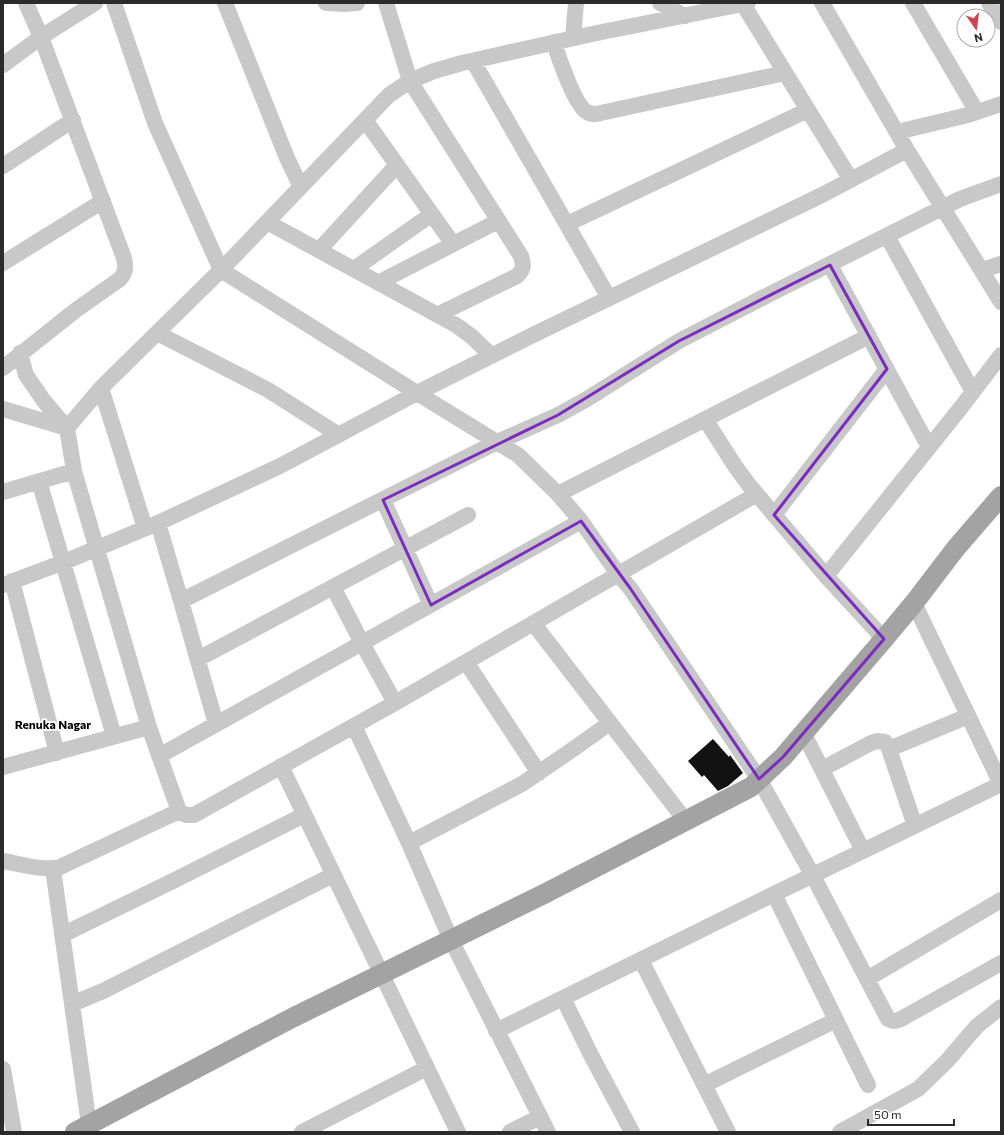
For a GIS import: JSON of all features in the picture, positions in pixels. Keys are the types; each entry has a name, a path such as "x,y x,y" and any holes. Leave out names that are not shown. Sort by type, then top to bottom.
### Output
{"main road":[{"path":"84,1130 292,1018 544,894 751,787 783,757 804,734 914,603 956,548 1001,496"}],"street":[{"path":"3,368 70,314 120,279 125,274 126,267 103,201 41,37 26,3"},
{"path":"3,64 41,37 95,3"},
{"path":"114,3 155,123 221,270 417,393 518,454 558,494 581,521 618,574 630,588 759,779 813,876 888,1019 891,1021 896,1021 1001,963"},
{"path":"225,3 287,158 301,187"},
{"path":"326,3 357,3"},
{"path":"386,3 410,81 521,256 523,263 522,270 517,276 437,315"},
{"path":"573,38 576,3"},
{"path":"660,3 685,16"},
{"path":"822,3 907,150 1001,302"},
{"path":"912,3 977,112"},
{"path":"989,3 1001,22"},
{"path":"67,428 101,388 221,270 389,95 410,81 434,71 554,42 746,4 850,180"},
{"path":"554,42 564,74 582,108 590,114 596,114 785,72"},
{"path":"473,61 609,298"},
{"path":"897,132 977,112 1001,104"},
{"path":"566,224 808,110"},
{"path":"3,166 72,120"},
{"path":"365,120 453,244"},
{"path":"57,753 8,583 152,526 280,466 417,393 810,201 907,150"},
{"path":"319,250 397,165"},
{"path":"181,601 497,442 558,415 587,399 679,341 960,199 1001,184"},
{"path":"3,263 103,201"},
{"path":"354,269 432,214"},
{"path":"378,282 498,220"},
{"path":"267,222 456,325 471,336 492,356"},
{"path":"887,236 973,392"},
{"path":"982,270 1001,264"},
{"path":"830,265 929,447"},
{"path":"157,333 268,390 339,435"},
{"path":"558,494 869,336"},
{"path":"20,353 26,375 44,401 67,428 74,471 98,548 149,727 178,811 186,815 194,815 395,703 757,494"},
{"path":"826,576 1001,355"},
{"path":"774,514 887,369"},
{"path":"101,388 181,601 216,724"},
{"path":"3,409 67,428"},
{"path":"705,419 735,466 757,494 826,576 884,639"},
{"path":"3,492 74,471"},
{"path":"40,481 114,736"},
{"path":"383,500 431,605"},
{"path":"198,659 468,515"},
{"path":"159,756 581,521"},
{"path":"333,587 395,703"},
{"path":"496,1031 1001,784 914,603"},
{"path":"533,623 686,820"},
{"path":"466,662 539,773"},
{"path":"889,749 968,716"},
{"path":"409,843 522,784 610,723"},
{"path":"354,726 409,843 451,940 548,1132"},
{"path":"3,767 149,727"},
{"path":"804,734 863,851"},
{"path":"822,769 877,741 885,742 889,749 915,826"},
{"path":"281,766 458,1132"},
{"path":"3,861 53,868 71,862 178,811"},
{"path":"62,934 175,880 304,815"},
{"path":"53,868 72,1004 84,1130"},
{"path":"72,1004 103,991 333,875"},
{"path":"774,894 868,1085"},
{"path":"867,979 1001,900"},
{"path":"641,960 728,1132"},
{"path":"563,998 591,1055 632,1132"},
{"path":"840,1132 918,1089 947,1061 977,1026 1001,1007"},
{"path":"704,1085 836,1020"},
{"path":"302,1132 427,1068"},
{"path":"4,1075 14,1132"},
{"path":"510,1132 540,1117"}],"highlighted area":[{"path":"830,265 887,369 774,515 884,639 783,757 759,779 630,588 581,521 431,605 383,500 558,415 679,341"}],"building":[{"path":"713,739 729,757 730,755 743,773 728,786 718,791 704,775 702,777 688,761"}],"district":[{"name":"Renuka Nagar","path":"53,724"}]}
